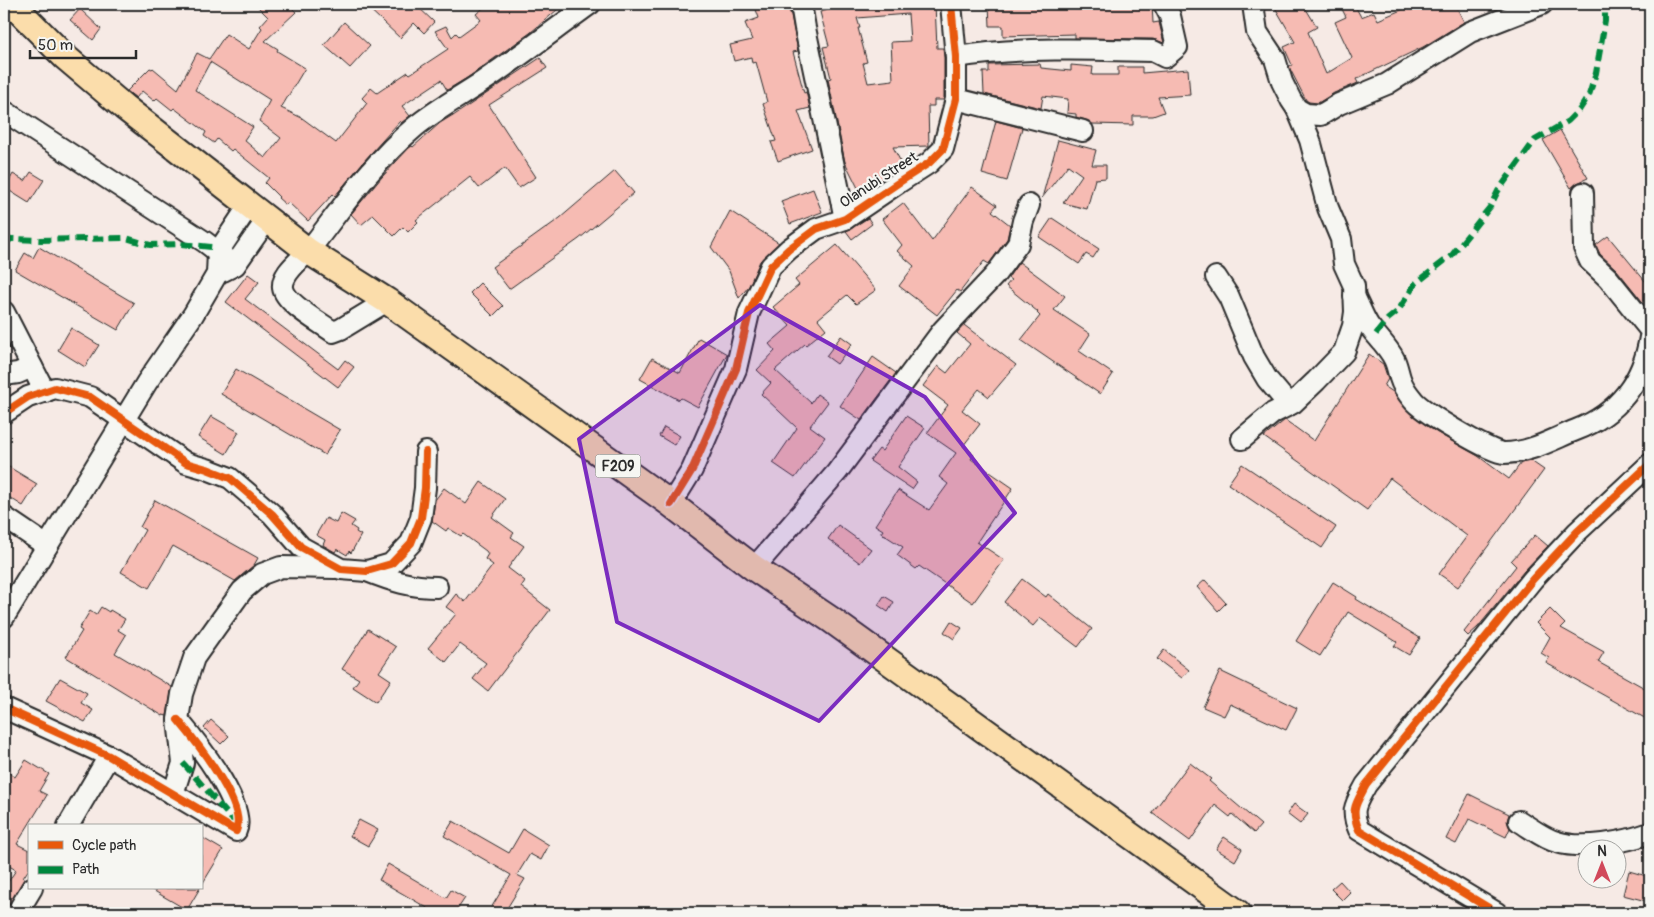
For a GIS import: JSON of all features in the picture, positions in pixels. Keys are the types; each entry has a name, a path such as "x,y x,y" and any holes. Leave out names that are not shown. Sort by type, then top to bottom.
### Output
{"main road":[{"name":"F209","path":"12,4 65,57 124,107 260,211 308,251 387,301 671,504 754,568 838,625 1238,913"}],"street":[{"path":"387,301 333,332 291,302 284,293 282,286 284,277 308,251 351,194 385,155 417,125 484,80 590,4"},
{"path":"801,4 845,219"},
{"name":"Olanubi Street","path":"671,504 692,470 736,369 749,313 771,266 789,249 816,229 845,219 929,163 943,149 956,99 956,57 951,4"},
{"path":"956,57 986,52 1051,49 1154,51 1165,57 1177,48 1170,16 1164,4"},
{"path":"1242,439 1273,413 1289,405 1344,352 1353,326 1354,296 1354,286 1344,264 1341,239 1328,208 1310,140 1282,82 1275,59 1258,32 1252,4"},
{"path":"1297,110 1306,114 1320,115 1339,104 1387,84 1470,32 1542,4"},
{"path":"956,99 1083,131"},
{"path":"4,111 205,242 235,265"},
{"path":"1583,193 1584,248 1590,260 1608,278 1650,330"},
{"path":"754,568 837,472 943,330 995,275 1018,244 1029,205"},
{"path":"4,617 123,420 217,274 218,252 260,211"},
{"path":"217,274 235,265 260,211"},
{"path":"1216,277 1229,297 1258,364 1276,391 1289,405"},
{"path":"1354,296 1369,326 1386,345 1395,361 1400,380 1414,402 1477,443 1502,453 1525,452 1581,428 1607,414 1630,390 1647,356 1650,337"},
{"path":"4,312 45,392"},
{"path":"4,374 18,374 32,367"},
{"path":"4,413 28,397 55,388 90,397 186,463 230,478 272,514 301,547 341,569"},
{"path":"367,572 391,564 411,543 422,518 426,452"},
{"path":"1497,913 1359,830 1353,816 1357,802 1366,785 1533,579 1576,532 1646,473"},
{"path":"4,518 47,546"},
{"path":"173,794 182,763 178,720 182,694 194,658 242,591 262,574 281,567 341,569 367,572 418,587 437,587"},
{"path":"4,708 109,756 236,830 238,820 236,812 214,767 178,720"},
{"path":"69,824 109,756"},
{"path":"1519,821 1555,842 1573,845 1608,843 1640,837 1650,833"},
{"path":"17,913 31,890"}],"highlighted area":[{"path":"760,305 925,397 1015,513 819,721 617,622 579,439"}],"building":[{"path":"255,4 288,4 296,12 265,41 278,49 277,51 305,68 281,108 302,118 336,143 367,103 362,98 371,88 377,93 408,72 410,74 448,49 435,31 446,26 452,37 456,33 459,36 481,20 476,14 488,4 564,4 530,33 467,78 447,90 441,80 402,106 410,116 401,123 400,121 335,196 333,194 308,221 288,202 286,205 278,198 265,183 269,178 233,149 231,151 217,139 214,143 204,136 206,132 157,98 154,101 142,91 136,98 127,91 150,68 153,68 178,89 197,53 209,59 226,34 249,49 262,28 260,26 268,17","holes":["210,62 270,100 259,121 281,138 265,158 244,140 253,127 195,90"]},
{"path":"364,4 415,4 434,22 424,33 414,23 400,38"},
{"path":"754,4 786,4 791,15 798,51 793,52 810,108 798,111 812,149 778,161 771,142 776,141 763,104 767,102 756,62 752,63 751,57 734,61 730,45 752,40 745,23 759,18"},
{"path":"853,4 935,4 937,48 943,48 944,58 944,100 934,100 934,106 928,106 929,146 893,147 903,166 860,192 845,162 828,79 831,78 823,47 829,46 820,12","holes":["908,14 910,41 891,42 893,80 868,83 863,63 867,62 857,18"]},
{"path":"989,4 1152,4 1153,23 1159,22 1164,43 1153,39 1075,38 1075,34 1003,36 1003,26 990,26"},
{"path":"1273,4 1303,4 1317,27 1308,32 1326,74 1352,58 1335,22 1346,17 1341,7 1346,4 1354,4 1361,17 1374,12 1378,20 1415,4 1455,4 1464,22 1423,47 1356,79 1358,83 1334,93 1318,103 1306,100 1290,69 1289,66 1292,65 1284,47 1295,42"},
{"path":"80,9 101,29 93,40 70,20"},
{"path":"344,22 370,46 350,68 324,45"},
{"path":"540,58 547,68 489,105 536,177 519,188 505,168 479,188 470,177 416,220 418,222 408,232 403,227 394,236 373,215 361,225 351,214 409,148 413,147 440,123"},
{"path":"1040,64 1041,68 1071,71 1071,65 1093,67 1092,75 1118,75 1118,67 1142,67 1142,73 1188,69 1190,95 1158,97 1164,112 1153,116 1133,116 1133,125 1092,124 1076,117 1076,114 1067,113 1068,99 1043,96 1041,108 984,94 983,72 989,72 989,65"},
{"path":"996,121 1022,128 1007,181 982,174"},
{"path":"1560,130 1588,178 1571,188 1543,140"},
{"path":"1058,140 1096,150 1092,165 1106,165 1106,178 1095,179 1087,209 1063,203 1082,175 1068,165 1042,198"},
{"path":"615,171 634,193 579,239 509,289 492,267 560,218"},
{"path":"31,172 44,180 29,203 5,188 13,174 25,181"},
{"path":"972,187 997,205 992,211 1010,225 1007,239 989,264 984,261 960,292 957,290 937,315 899,286 914,266 897,251 902,245 882,219 903,203 932,241"},
{"path":"813,189 822,212 790,224 781,201"},
{"path":"730,211 779,243 760,261 749,286 739,298 729,271 711,247"},
{"path":"868,218 872,224 852,239 846,231"},
{"path":"1052,218 1099,249 1093,258 1086,254 1079,264 1039,237"},
{"path":"1608,236 1650,287 1650,311 1617,270 1600,254 1596,245"},
{"path":"837,245 876,290 856,304 847,295 818,319 826,329 775,370 811,403 817,394 828,402 810,426 825,437 795,478 773,463 797,428 761,394 771,383 757,370 775,351 769,344 790,326 773,307 799,285 795,280"},
{"path":"39,247 134,303 118,330 15,270 25,253 33,258"},
{"path":"1019,262 1065,296 1054,310 1090,334 1079,351 1113,374 1100,394 1021,340 1040,316 1038,312 1006,286 1011,280 1008,278"},
{"path":"248,274 259,282 245,299 338,369 345,360 354,367 338,387 226,302"},
{"path":"480,283 503,306 493,316 470,293"},
{"path":"964,325 1016,365 989,397 979,389 962,410 980,424 963,446 974,454 971,459 1013,488 977,542 1004,560 973,603 919,566 916,569 897,555 903,547 881,533 883,530 875,525 898,490 929,510 948,484 939,477 956,453 927,433 948,405 923,386 938,366 947,373 970,344 957,333"},
{"path":"71,328 99,345 85,367 58,350"},
{"path":"841,336 852,344 837,364 826,356"},
{"path":"699,338 727,354 698,407 681,398 679,400 640,379 652,358 680,373"},
{"path":"1369,354 1383,364 1388,379 1384,386 1393,392 1411,414 1436,432 1478,456 1509,479 1521,463 1531,461 1544,470 1458,587 1439,574 1467,536 1390,478 1367,510 1264,437 1285,420 1314,441"},
{"path":"873,357 896,373 861,420 840,406"},
{"path":"236,369 340,430 325,455 221,394"},
{"path":"211,416 239,432 226,454 198,437"},
{"path":"906,416 925,428 898,467 917,482 912,489 870,461 879,449 882,451"},
{"path":"664,427 680,436 674,445 659,436"},
{"path":"4,464 37,484 23,506 4,494"},
{"path":"1242,464 1336,527 1322,548 1228,484"},
{"path":"481,482 505,499 492,517 514,533 511,537 524,546 508,568 525,581 521,587 550,610 488,691 473,679 486,663 460,644 446,662 428,648 456,614 446,607 456,594 465,602 493,565 485,559 488,554 486,551 463,534 461,536 448,528 446,531 432,521 435,500 444,488 466,504"},
{"path":"155,500 258,558 254,565 235,581 173,546 149,588 121,572 145,530 140,527"},
{"path":"341,513 355,521 351,526 361,535 351,553 349,551 347,555 337,549 335,552 323,545 325,540 316,535 326,518 336,523"},
{"path":"838,525 871,549 860,563 828,539"},
{"path":"1535,535 1548,546 1468,636 1464,632 1516,566 1511,561"},
{"path":"1022,579 1046,597 1048,594 1092,629 1078,647 1040,618 1033,626 1004,602"},
{"path":"1205,580 1226,603 1218,611 1197,587"},
{"path":"1333,582 1357,597 1356,599 1420,638 1409,655 1394,646 1397,642 1348,612 1320,656 1296,641"},
{"path":"884,596 894,602 888,612 878,605"},
{"path":"101,607 125,619 118,630 126,635 115,653 172,687 167,716 163,716 66,657 82,631 79,629 90,611 96,615"},
{"path":"1550,609 1565,624 1561,628 1604,652 1598,662 1650,691 1650,721 1546,663 1549,658 1541,653 1550,637 1536,623"},
{"path":"951,621 962,628 954,639 944,632"},
{"path":"368,629 396,647 379,672 391,680 376,702 353,687 359,679 342,669"},
{"path":"1164,650 1189,670 1182,678 1157,659"},
{"path":"1220,671 1297,708 1286,730 1230,704 1224,716 1203,707"},
{"path":"60,678 87,693 81,703 93,710 85,722 46,701"},
{"path":"211,720 229,736 221,744 204,728"},
{"path":"26,760 49,774 39,791 47,795 17,844 28,850 28,870 4,913 4,888 16,870 4,863 4,770 15,777"},
{"path":"1190,763 1211,779 1209,781 1261,825 1254,833 1232,814 1230,817 1215,805 1190,841 1152,813"},
{"path":"1469,794 1509,814 1507,821 1510,828 1506,837 1469,819 1456,844 1446,839"},
{"path":"1294,804 1308,814 1300,824 1287,814"},
{"path":"359,820 378,830 368,846 350,836"},
{"path":"453,821 509,853 523,829 549,845 541,860 530,854 517,875 525,879 504,913 488,913 511,875 444,836"},
{"path":"1224,837 1242,849 1235,861 1216,849"},
{"path":"202,838 223,850 202,884"},
{"path":"388,864 446,898 451,890 465,898 455,913 436,913 379,880"},
{"path":"1629,871 1650,877 1650,902 1623,895 1624,890 1626,890"},
{"path":"1340,881 1350,892 1342,900 1331,889"},
{"path":"152,890 199,890 187,910"}],"marked path":[{"path":"1376,334 1388,319 1398,311 1415,284 1452,255 1490,207 1498,191 1535,140 1568,121 1580,109 1589,95 1596,73 1605,21 1605,4"},
{"path":"4,244 11,239 126,238 150,245 180,244 212,247"},
{"path":"183,763 237,825"}],"cycle path":[{"path":"671,504 692,470 736,369 749,313 771,266 789,249 816,229 845,219 929,163 943,149 956,99 956,57 951,4"},
{"path":"4,413 28,397 55,388 90,397 186,463 230,478 272,514 301,547 341,569 367,571 391,564 411,543 421,518 425,488 426,452"},
{"path":"1497,913 1359,830 1356,823 1355,807 1366,785 1533,579 1577,532 1650,464"},
{"path":"4,708 109,756 236,831 238,820 227,790 207,757 178,720"}]}
